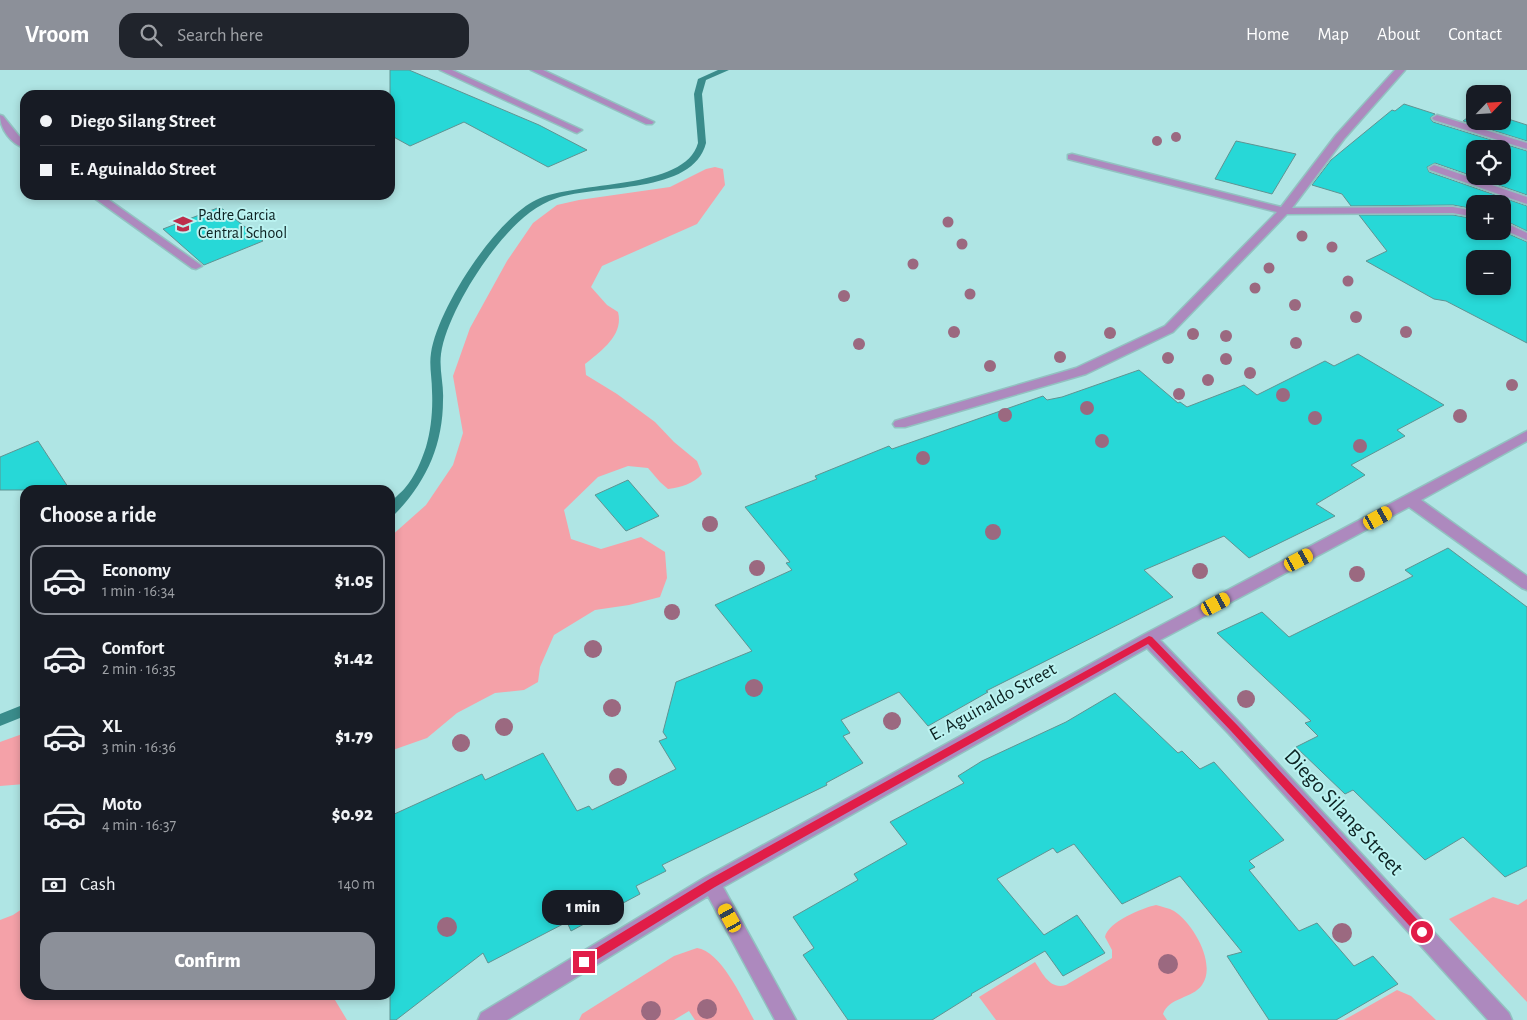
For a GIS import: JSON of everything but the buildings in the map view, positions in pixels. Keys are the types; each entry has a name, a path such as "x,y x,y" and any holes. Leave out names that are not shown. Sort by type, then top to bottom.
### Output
{"street":[{"path":"445,70 577,130"},
{"path":"900,424 1081,371 1169,330 1284,211 1340,136 1400,70"},
{"path":"545,71 649,122"},
{"path":"0,118 15,138 20,142"},
{"path":"1437,118 1527,146"},
{"path":"1072,157 1284,211 1453,210 1466,212"},
{"path":"1434,168 1527,201"},
{"path":"102,200 196,266"},
{"path":"1511,229 1527,237"},
{"name":"E. Aguinaldo Street","path":"488,1020 711,884 1149,639 1410,500 1527,435"},
{"path":"1410,500 1527,584"},
{"name":"Diego Silang Street","path":"1149,639 1242,736 1502,1020"},
{"path":"711,884 786,1020"}],"shaded area":[{"path":"715,167 723,169 725,185 697,224 602,266 591,287 607,305 618,312 618,328 610,342 585,364 586,375 617,394 655,422 674,442 697,461 702,474 687,484 668,489 648,468 628,466 598,477 564,510 571,539 601,549 641,537 665,552 667,578 660,597 629,605 595,610 554,635 540,667 538,682 524,690 495,693 457,713 427,738 395,749 395,533 426,505 453,465 463,433 453,376 470,328 507,261 533,223 557,205 670,187 706,169"},
{"path":"20,735 20,784 0,786 0,742"},
{"path":"1493,897 1518,905 1527,899 1527,1002 1449,919"},
{"path":"1156,905 1174,911 1188,925 1201,945 1207,966 1206,976 1198,990 1175,1001 1166,1008 1163,1014 1167,1020 996,1020 979,997 1035,962 1051,983 1060,986 1066,985 1112,958 1112,950 1105,937 1107,931 1112,926 1135,912"},
{"path":"20,910 20,1000 335,1000 347,1020 0,1020 0,920"},
{"path":"697,948 706,951 723,967 754,1020 695,1020 689,1011 674,1020 579,1020 582,1014 674,956"},
{"path":"1397,990 1411,996 1436,1020 1344,1020"}],"waterway":[{"path":"395,507 412,488 427,461 436,430 438,414 435,361 439,341 457,301 485,254 519,216 539,202 556,195 651,180 672,174 689,164 700,150 702,143 698,94 702,79 725,70"},
{"path":"0,720 20,712"}],"place":[{"name":"Padre Garcia Central School","path":"183,224"}],"route":[{"path":"584,962 711,884 1149,639 1235,729 1422,932"}]}
